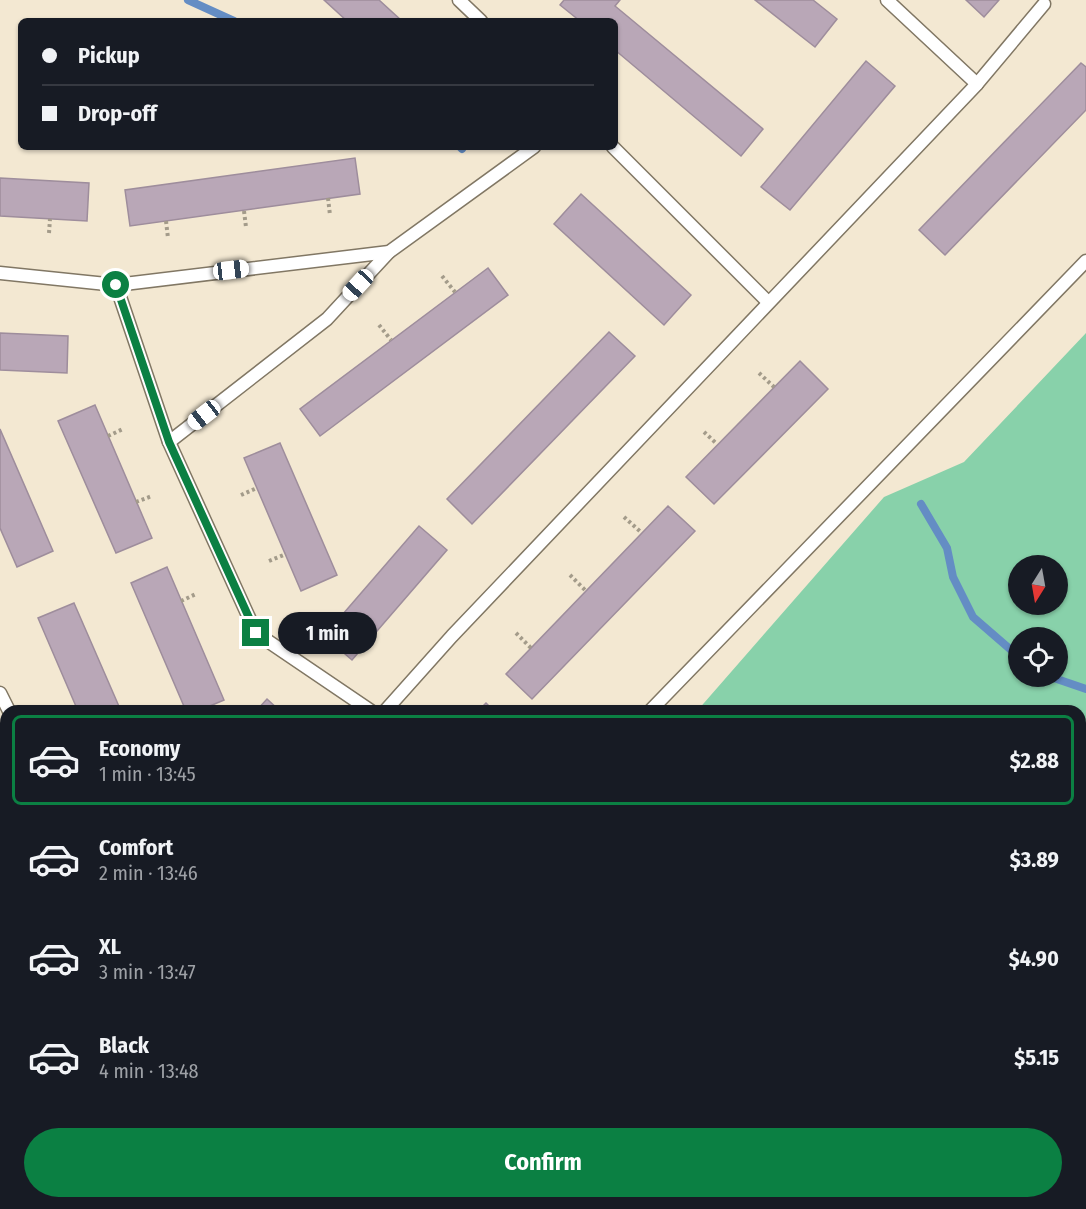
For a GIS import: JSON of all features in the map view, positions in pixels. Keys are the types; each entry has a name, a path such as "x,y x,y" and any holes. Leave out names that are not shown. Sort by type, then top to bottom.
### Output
{"lane":[{"path":"459,0 478,18"},
{"path":"887,0 977,84"},
{"path":"389,705 768,302 977,84 1044,4"},
{"path":"169,442 327,319 389,252 530,150"},
{"path":"616,150 768,302"},
{"path":"0,273 116,285 389,252"},
{"path":"656,705 1086,261"},
{"path":"116,285 169,442 256,633 362,705"}],"path":[{"path":"328,198 330,215"},
{"path":"244,211 246,227"},
{"path":"49,233 51,219"},
{"path":"166,221 168,238"},
{"path":"442,276 455,292"},
{"path":"379,325 392,340"},
{"path":"759,373 774,387"},
{"path":"108,436 123,429"},
{"path":"704,432 717,444"},
{"path":"241,495 257,488"},
{"path":"136,502 152,496"},
{"path":"624,517 642,533"},
{"path":"269,561 285,554"},
{"path":"570,575 586,591"},
{"path":"181,601 196,594"},
{"path":"516,633 531,648"}],"green space":[{"path":"1086,333 1086,705 702,705 884,497 964,462"}],"building":[{"path":"324,0 379,0 399,18 344,18"},
{"path":"564,0 620,0 615,6 763,129 741,156 618,53 618,18 576,18 560,5"},
{"path":"755,0 813,0 837,19 815,47"},
{"path":"966,0 999,0 984,17"},
{"path":"866,61 895,86 790,210 761,187"},
{"path":"1081,63 1086,67 1086,110 945,255 919,230"},
{"path":"355,158 360,194 130,226 125,190"},
{"path":"0,178 89,183 87,221 0,216"},
{"path":"581,194 691,295 664,325 554,224"},
{"path":"488,268 508,295 320,436 300,409"},
{"path":"609,332 635,356 472,524 447,499"},
{"path":"0,333 68,336 67,373 0,370"},
{"path":"800,361 828,389 714,504 686,477"},
{"path":"95,405 152,538 116,553 58,421"},
{"path":"0,429 53,551 17,567 0,528"},
{"path":"280,443 337,575 301,591 244,458"},
{"path":"668,506 695,531 532,699 506,674"},
{"path":"419,526 447,550 352,660 324,636"},
{"path":"167,567 224,700 212,705 183,705 131,583"},
{"path":"74,603 118,705 75,705 38,618"},
{"path":"267,699 274,705 262,705"}],"waterway":[{"path":"188,0 227,18"},
{"path":"921,504 947,548 953,577 973,617 1008,647"},
{"path":"1068,683 1086,689"}],"route":[{"path":"116,285 169,442 256,633"}]}
